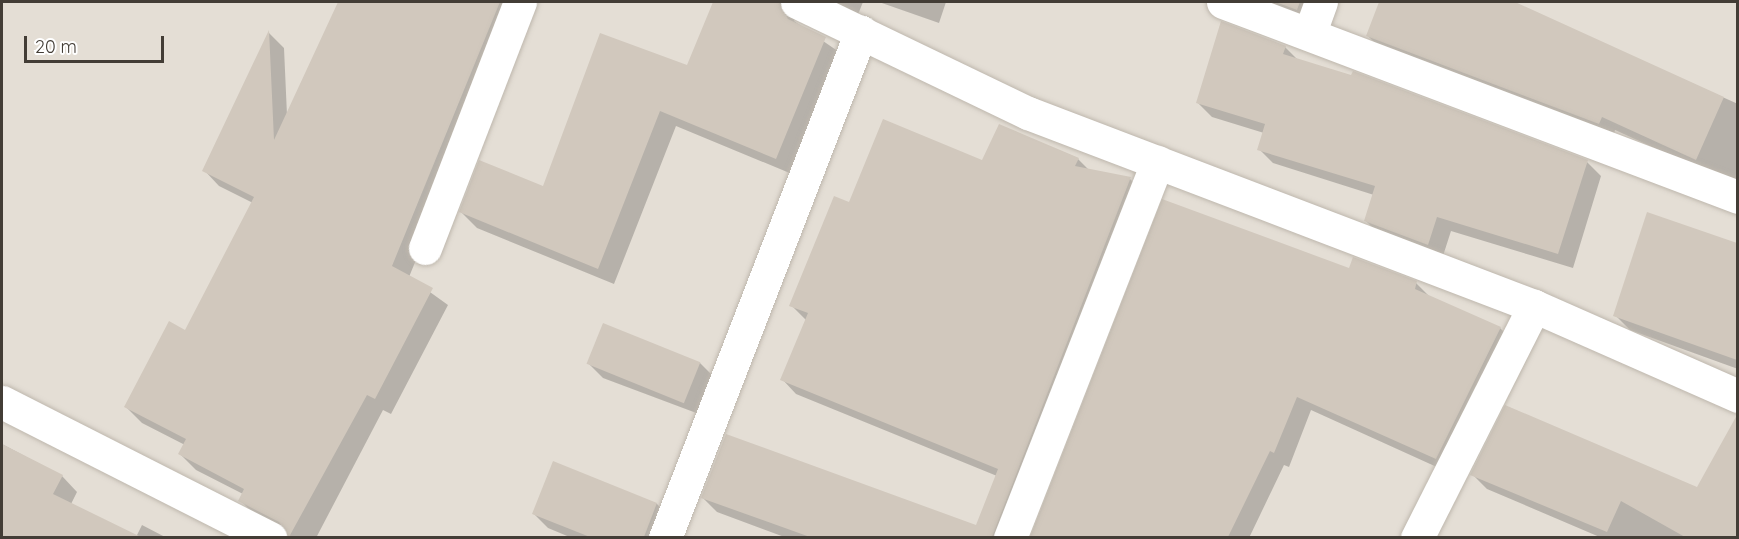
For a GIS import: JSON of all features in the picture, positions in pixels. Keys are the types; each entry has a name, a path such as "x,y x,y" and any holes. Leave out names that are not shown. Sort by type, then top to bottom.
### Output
{"street":[{"path":"425,248 520,2"},
{"path":"797,2 1028,114 1534,306 1737,396"},
{"path":"1223,2 1310,32 1737,197"},
{"path":"1310,32 1321,2"},
{"path":"665,537 861,32"},
{"path":"1010,537 1157,162"},
{"path":"1418,537 1534,306"},
{"path":"2,402 270,537"}],"shaded area":[{"path":"2,2 1737,2 1737,537 2,537"}],"building":[{"path":"338,2 500,2 392,266 433,288 375,399 367,395 289,537 279,522 238,501 244,489 178,454 186,439 124,407 169,321 185,330 254,197 202,171 269,30 274,140"},
{"path":"713,2 779,2 788,19 826,37 776,159 660,111 598,269 459,212 479,160 543,186 600,33 687,65"},
{"path":"1275,2 1300,2 1297,10"},
{"path":"1379,2 1515,2 1724,97 1696,160 1602,117 1599,124 1366,36"},
{"path":"1221,21 1286,46 1283,54 1351,75 1353,71 1588,160 1558,254 1437,217 1428,245 1364,221 1375,186 1257,150 1265,124 1196,103"},
{"path":"883,119 982,160 999,124 1079,158 1075,166 1131,177 992,537 810,537 701,498 726,434 976,525 998,469 780,380 808,313 789,306 834,196 849,202"},
{"path":"1162,199 1349,268 1353,257 1417,281 1415,289 1501,327 1436,459 1297,397 1274,453 1270,451 1228,537 1030,537"},
{"path":"1647,212 1737,243 1737,360 1613,316"},
{"path":"603,323 700,362 684,403 587,364"},
{"path":"1505,405 1697,487 1737,415 1737,537 1685,537 1621,501 1607,532 1470,475"},
{"path":"2,444 63,475 53,494 141,537 2,537"},
{"path":"553,461 657,503 644,537 590,537 532,514"}]}
